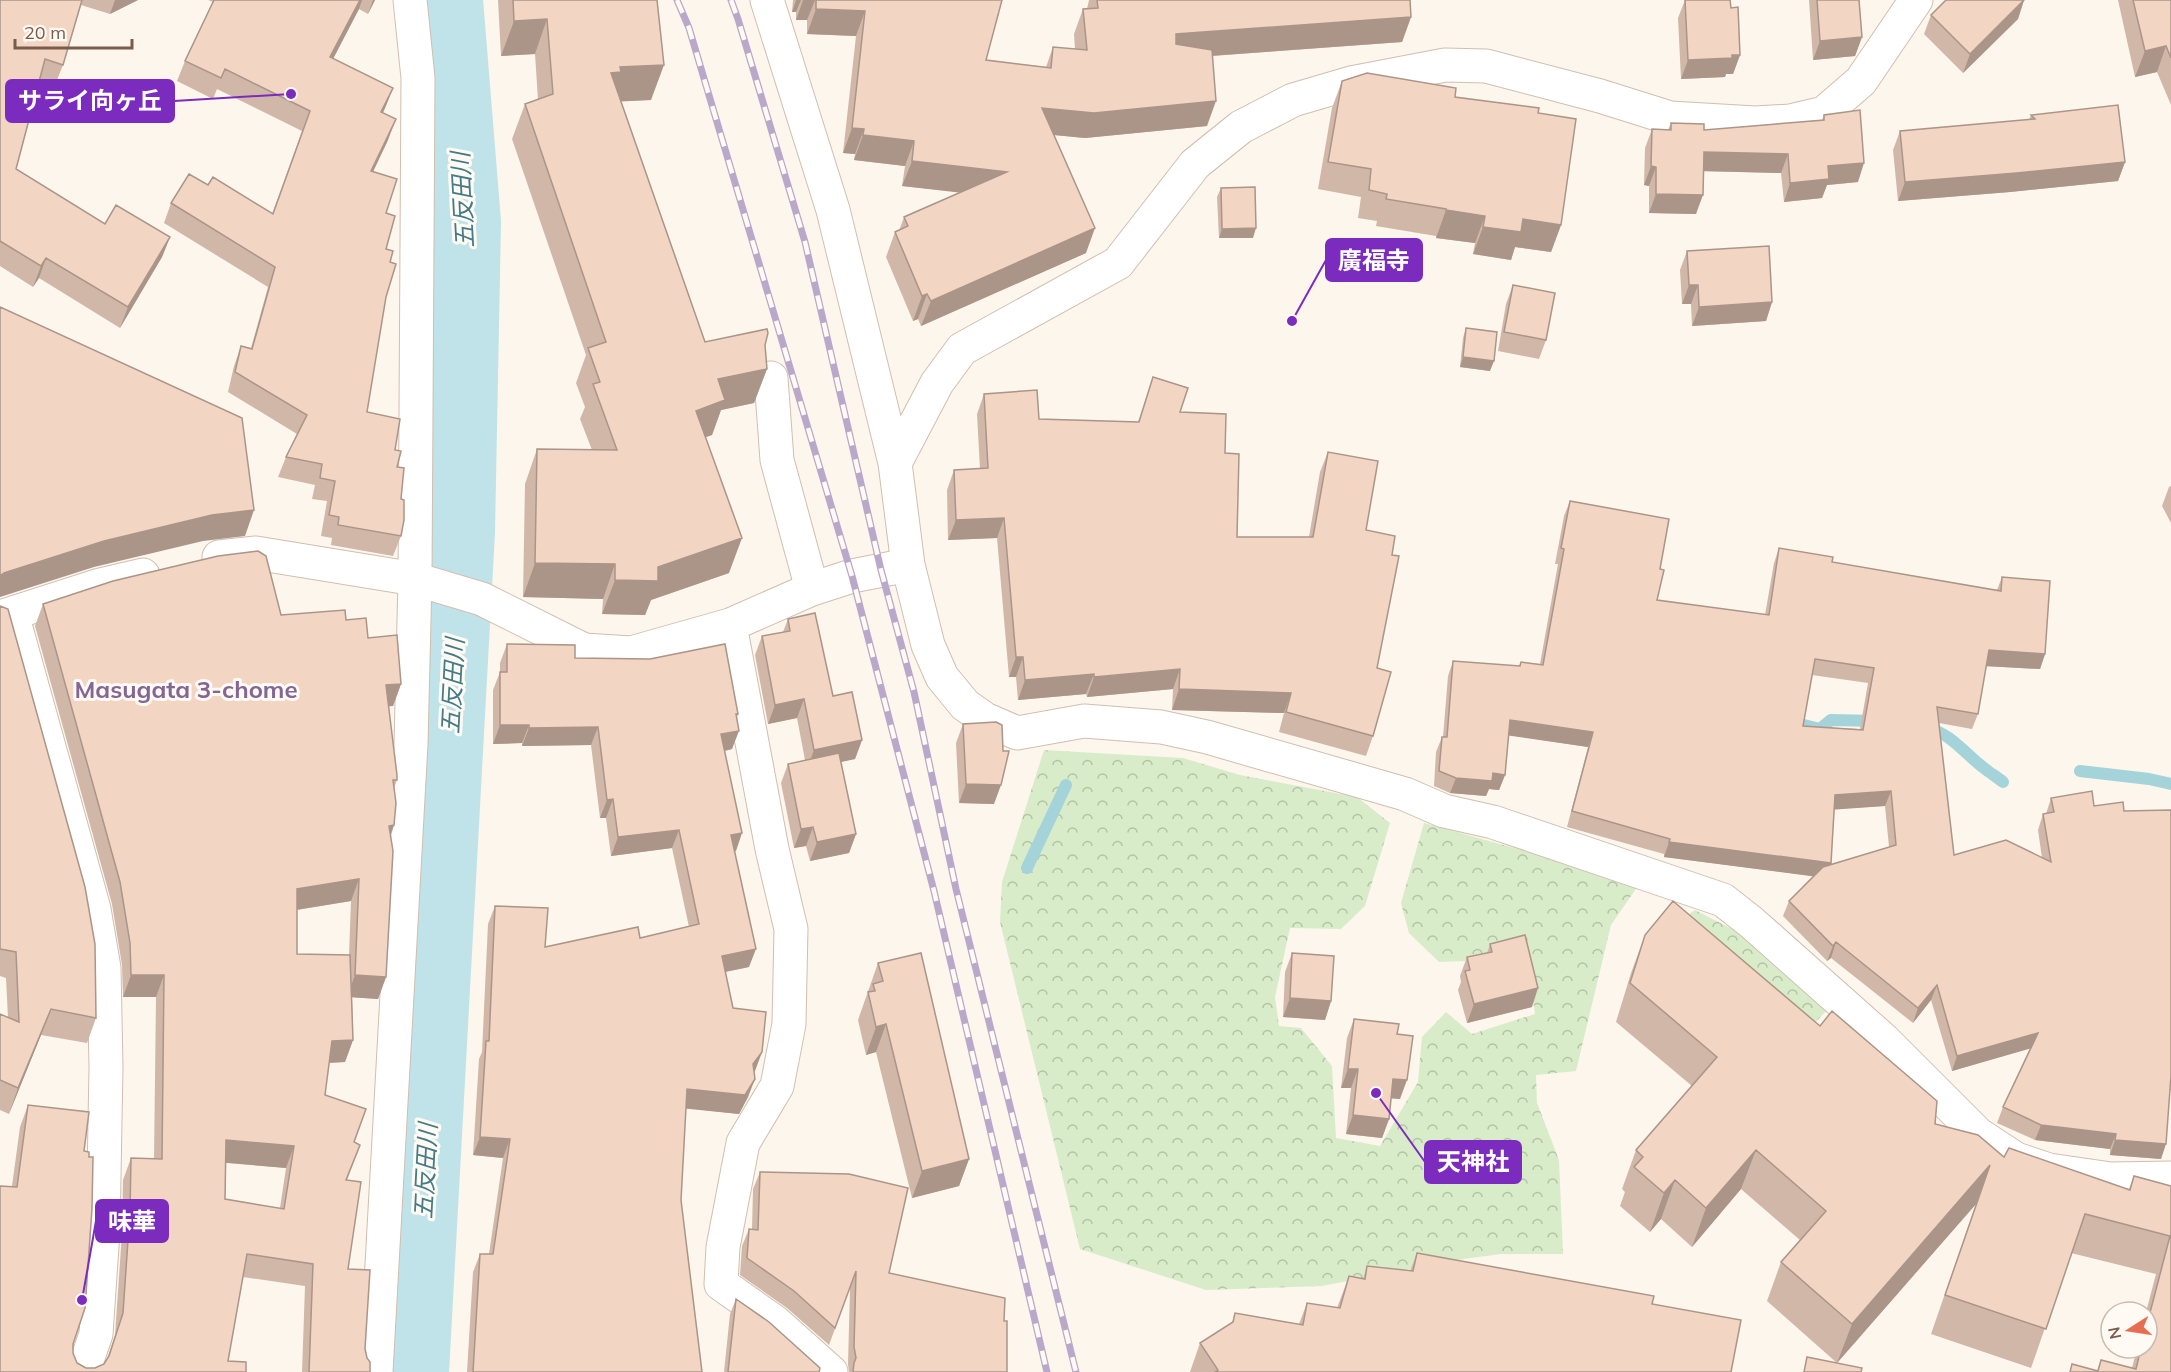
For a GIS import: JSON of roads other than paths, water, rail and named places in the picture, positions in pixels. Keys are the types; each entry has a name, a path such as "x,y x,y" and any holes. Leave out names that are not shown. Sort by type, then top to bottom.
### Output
{"street":[{"path":"376,1372 421,581 418,78 410,0"},
{"path":"767,0 833,210 895,463 908,565 928,645 942,677 965,705 985,719 1017,733 1084,721 1161,727 1207,737 1406,794 1444,811 1493,822 1723,900 1884,1040 1978,1134 2016,1159 2049,1170 2111,1179 2171,1178"},
{"path":"895,463 937,383 962,349 1118,262 1195,164 1241,128 1293,100 1351,83 1445,64 1486,66 1600,96 1670,118 1755,123 1790,122 1824,112 1861,81 1916,0"},
{"path":"771,378 777,460 812,589"},
{"path":"83,1372 96,1334 103,1232 106,1067 104,968 94,909 6,616 100,585 207,559 256,553 421,581 482,599 584,650 631,653 730,625 812,589 852,576 908,565"},
{"path":"730,625 772,849 791,929 789,1024 777,1086 743,1143 723,1247 721,1284 775,1322 831,1372"}],"waterway":[{"name":"五反田川","path":"414,1372 460,532 466,222 448,0"},
{"path":"1788,721 1820,729 1831,720 1877,721"},
{"path":"1927,728 1951,739 2003,782"},
{"path":"2080,771 2149,779 2171,784"},
{"path":"1027,868 1066,785"}],"railway":[{"path":"677,0 689,28 852,576 934,891 1047,1372"},
{"path":"731,0 805,242 881,570 914,692 956,889 1076,1372"}],"place":[{"name":"サライ向ヶ丘","path":"291,94"},
{"name":"廣福寺","path":"1292,321"},
{"name":"天神社","path":"1376,1093"},
{"name":"味華","path":"82,1300"}],"district":[{"name":"Masugata 3-chome","path":"186,689"}]}
